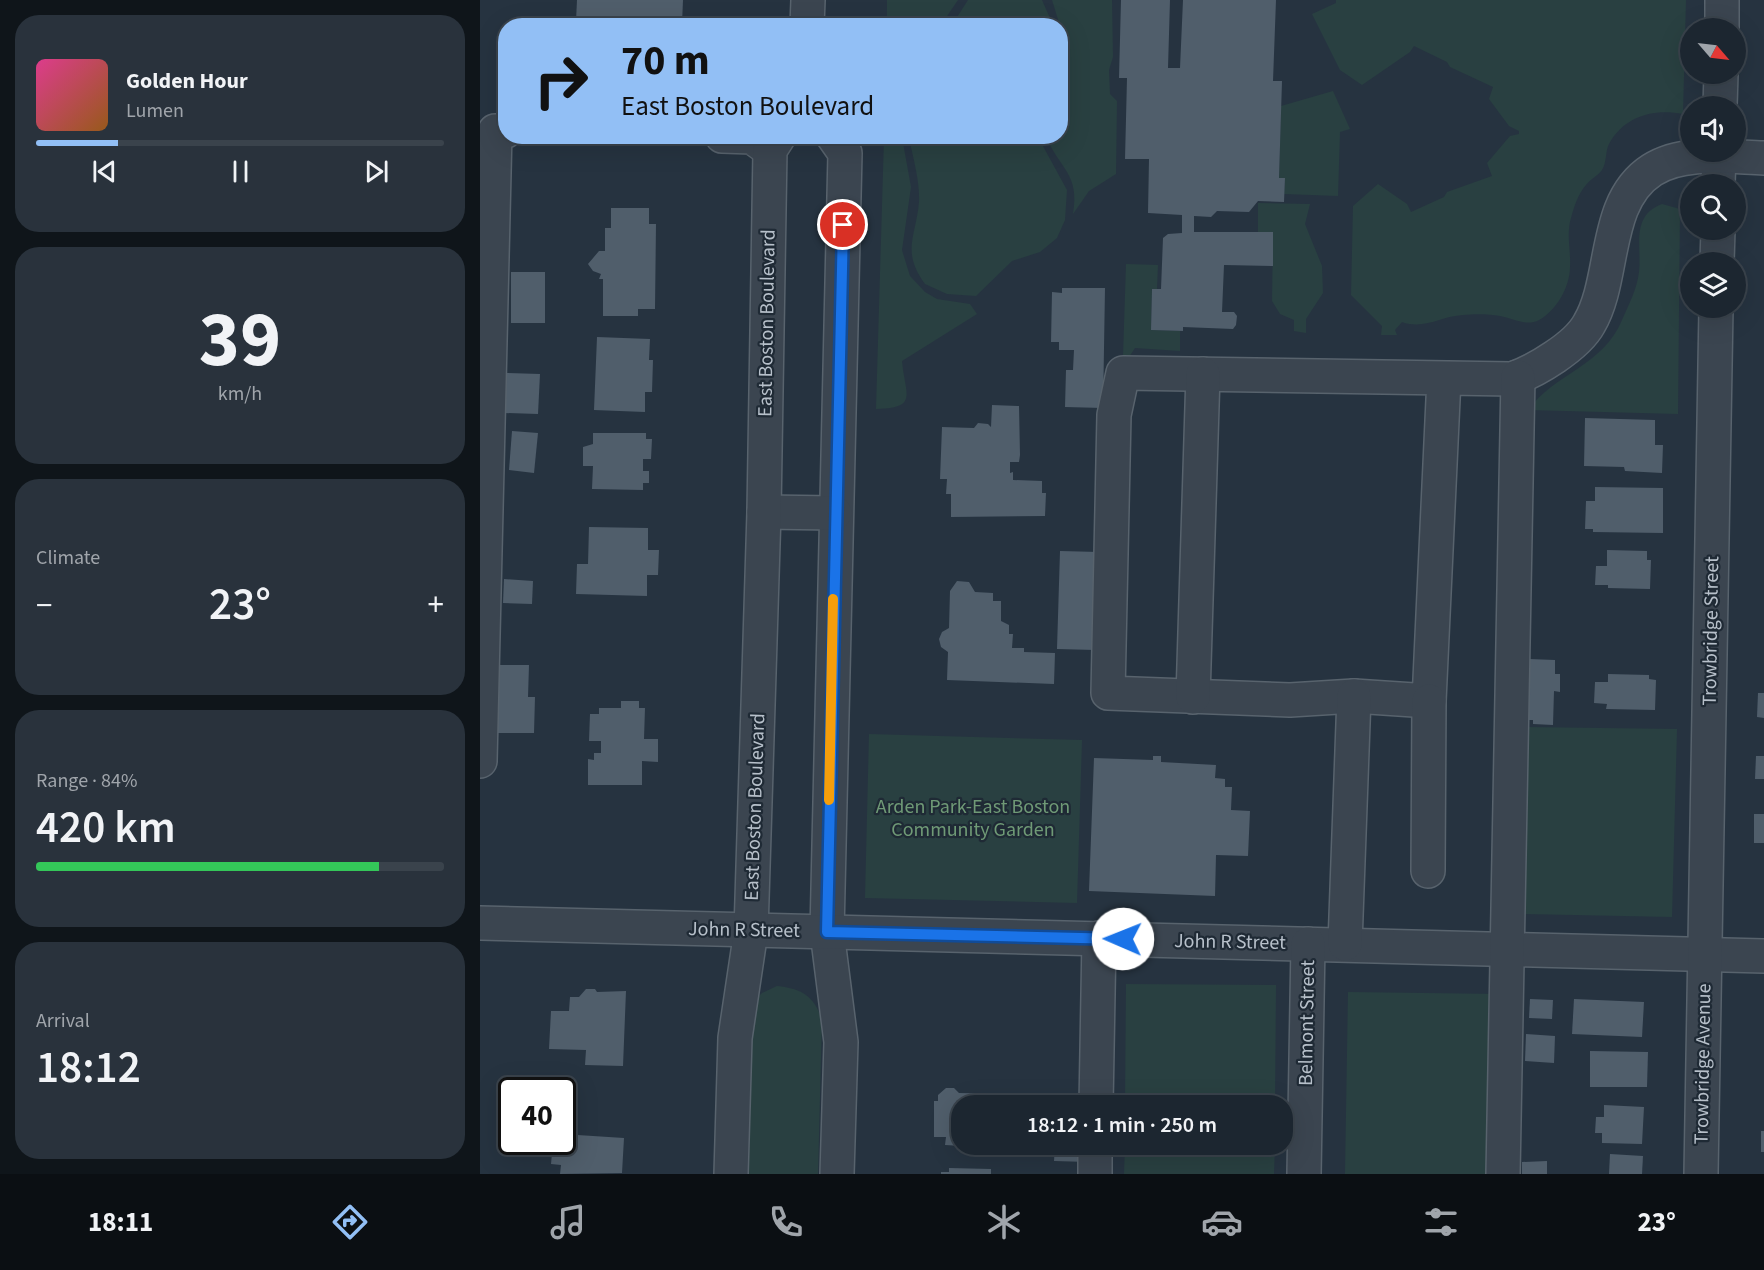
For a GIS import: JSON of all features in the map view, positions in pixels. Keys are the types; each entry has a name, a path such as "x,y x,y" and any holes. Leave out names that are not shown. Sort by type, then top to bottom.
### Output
{"street":[{"path":"807,18 808,0"},
{"path":"1722,0 1722,18"},
{"path":"480,761 495,130 498,130"},
{"name":"East Boston Boulevard","path":"731,1174 735,1038 751,931 775,144"},
{"path":"837,1174 841,1042 827,932 844,153 838,144"},
{"path":"1429,701 1354,696 1290,700 1107,693 1114,415 1123,373 1518,377 1543,364 1568,346 1589,326 1601,296 1618,219 1634,186 1652,170 1687,158 1719,164 1764,158"},
{"name":"Trowbridge Street","path":"1705,954 1716,318"},
{"path":"1193,697 1203,374"},
{"path":"1503,1174 1518,377"},
{"path":"1428,871 1429,701 1444,378"},
{"path":"764,512 835,513"},
{"path":"1346,944 1354,696"},
{"name":"John R Street","path":"480,924 1764,956"},
{"path":"1096,1095 1099,938"},
{"name":"Belmont Street","path":"1304,1174 1308,944"},
{"name":"Trowbridge Avenue","path":"1701,1174 1705,954"},
{"path":"1095,1155 1095,1174"}],"green space":[{"path":"887,0 958,0 946,18 887,18"},
{"path":"968,0 1042,0 1050,18 956,18"},
{"path":"1052,0 1112,0 1113,57 1109,70 1110,94 1117,101 1116,174 1089,191 1073,214 1074,190 1071,180 1049,144 1068,144 1068,18 1058,18"},
{"path":"1336,0 1686,0 1686,18 1680,18 1680,84 1684,84 1683,96 1680,96 1680,113 1661,112 1641,116 1615,134 1609,144 1602,170 1583,189 1573,209 1569,230 1569,275 1565,290 1551,311 1539,320 1529,323 1496,315 1463,315 1426,324 1402,322 1395,330 1397,335 1381,335 1382,326 1351,295 1353,206 1378,184 1407,204 1411,212 1444,197 1447,192 1492,176 1487,163 1510,136 1519,134 1519,131 1509,126 1489,99 1493,87 1450,67 1447,62 1414,46 1410,52 1362,85 1340,70 1312,14 1336,3"},
{"path":"1333,91 1350,129 1340,132 1338,196 1284,194 1285,178 1279,178 1281,106"},
{"path":"884,144 903,144 911,187 902,250 910,276 925,292 937,299 970,304 977,314 902,361 906,391 904,402 899,406 876,409"},
{"path":"910,144 1042,144 1067,190 1065,220 1057,238 1040,252 1012,261 976,296 947,294 925,284 914,262 912,244 919,202"},
{"path":"1258,203 1310,204 1305,224 1322,266 1323,293 1306,319 1306,333 1294,331 1294,320 1280,314 1272,301 1273,233 1258,232"},
{"path":"1662,204 1680,209 1678,414 1528,410 1539,397 1591,359 1614,336 1632,296 1639,272 1641,224 1652,209"},
{"path":"1126,264 1158,265 1157,289 1152,289 1151,330 1180,331 1180,351 1135,348 1129,357 1123,356"},
{"path":"1526,727 1677,729 1672,917 1522,914"},
{"name":"Arden Park-East Boston Community Garden","path":"869,734 1082,740 1077,903 865,898"},
{"path":"1126,984 1276,985 1275,1095 1125,1095"},
{"path":"777,986 794,989 806,995 815,1005 822,1019 818,1174 742,1174 751,1004 762,993"},
{"path":"1348,992 1500,994 1497,1174 1345,1174"},
{"path":"1125,1155 1275,1155 1274,1174 1124,1174"}],"building":[{"path":"577,0 683,0 682,18 576,18"},
{"path":"1121,0 1170,0 1168,68 1180,68 1183,0 1276,0 1273,81 1282,81 1279,178 1285,178 1284,202 1258,201 1249,212 1217,211 1211,217 1194,216 1194,232 1273,232 1273,266 1224,265 1222,312 1234,312 1237,316 1233,329 1183,327 1183,331 1151,330 1152,289 1161,289 1163,238 1168,234 1182,233 1182,215 1148,213 1149,159 1125,159 1127,78 1119,78"},
{"path":"611,208 649,208 649,224 656,224 655,309 638,309 638,316 603,316 603,279 599,279 601,274 593,271 588,264 599,251 605,251 605,228 611,228"},
{"path":"511,272 545,272 545,323 511,323"},
{"path":"1062,288 1105,288 1103,408 1065,407 1066,370 1073,370 1074,350 1059,350 1059,342 1051,342 1052,292 1062,293"},
{"path":"597,337 650,339 649,360 653,360 652,392 645,392 645,412 594,410"},
{"path":"506,373 540,374 538,414 504,413"},
{"path":"992,405 1019,406 1020,455 1019,462 1010,462 1010,473 1013,472 1013,480 1042,481 1042,493 1046,493 1045,516 951,517 951,494 946,494 947,479 940,479 942,427 974,428 978,423 988,424 991,427"},
{"path":"1585,418 1655,420 1655,445 1663,445 1662,473 1625,471 1624,467 1584,466"},
{"path":"512,431 538,433 534,473 509,470"},
{"path":"593,433 646,433 646,439 652,439 651,459 643,459 643,471 649,471 649,483 643,483 643,490 592,489 593,466 583,466 583,447 593,444"},
{"path":"1595,487 1663,488 1663,533 1593,532 1593,529 1585,529 1586,501 1595,501"},
{"path":"589,527 648,528 648,550 659,550 658,575 647,575 647,596 576,594 577,564 588,564"},
{"path":"1607,550 1647,551 1647,560 1651,560 1650,589 1608,588 1608,585 1595,585 1596,566 1607,566"},
{"path":"1060,551 1099,552 1095,650 1057,649"},
{"path":"504,579 533,581 532,604 503,603"},
{"path":"957,581 969,582 975,592 993,593 993,601 1001,601 1001,621 1009,625 1009,634 1013,634 1012,648 1024,648 1024,652 1055,653 1054,684 947,680 948,652 941,647 939,639 942,632 949,628 950,591"},
{"path":"1529,659 1555,660 1555,674 1560,674 1560,692 1554,691 1553,725 1533,724 1533,720 1527,720"},
{"path":"497,665 529,665 528,697 535,697 534,733 495,733"},
{"path":"1608,674 1649,675 1649,679 1656,680 1655,710 1606,709 1607,704 1594,703 1595,682 1608,682"},
{"path":"1758,693 1764,693 1764,718 1757,717"},
{"path":"621,701 639,701 639,708 645,708 644,739 658,739 658,762 642,761 642,785 588,785 588,759 594,760 594,753 601,753 601,741 589,741 590,714 599,714 599,708 621,708"},
{"path":"1153,756 1161,756 1161,762 1216,765 1215,778 1225,779 1225,787 1232,787 1231,810 1250,811 1248,856 1216,855 1215,896 1089,891 1094,758 1153,760"},
{"path":"1756,756 1764,756 1764,779 1755,779"},
{"path":"1754,814 1764,814 1764,843 1754,843"},
{"path":"586,989 595,989 597,992 626,991 623,1066 585,1065 586,1050 549,1049 551,1011 569,1011 570,997 579,997"},
{"path":"1530,999 1553,1000 1552,1019 1529,1018"},
{"path":"1574,999 1644,1002 1642,1037 1572,1034"},
{"path":"1526,1034 1555,1036 1554,1063 1525,1061"},
{"path":"1590,1051 1648,1052 1647,1087 1590,1087"},
{"path":"946,1088 954,1088 959,1093 1009,1094 951,1095 951,1145 945,1145 946,1137 934,1137 934,1101 938,1101 938,1095"},
{"path":"1604,1105 1644,1107 1642,1144 1602,1143 1602,1133 1595,1133 1596,1117 1604,1117"},
{"path":"1761,1131 1764,1131 1764,1152 1761,1152"},
{"path":"576,1135 624,1138 622,1173 560,1174 561,1165 551,1164 552,1155 576,1155"},
{"path":"1610,1154 1643,1156 1642,1174 1609,1174"},
{"path":"1054,1155 1088,1155 1088,1162 1054,1161"},
{"path":"1547,1161 1547,1174 1522,1174 1522,1162"},
{"path":"949,1168 991,1169 991,1174 941,1174 941,1172 949,1172"}],"slow traffic":[{"path":"829,800 833,599"}],"route":[{"path":"843,225 827,932 1123,939"}]}
